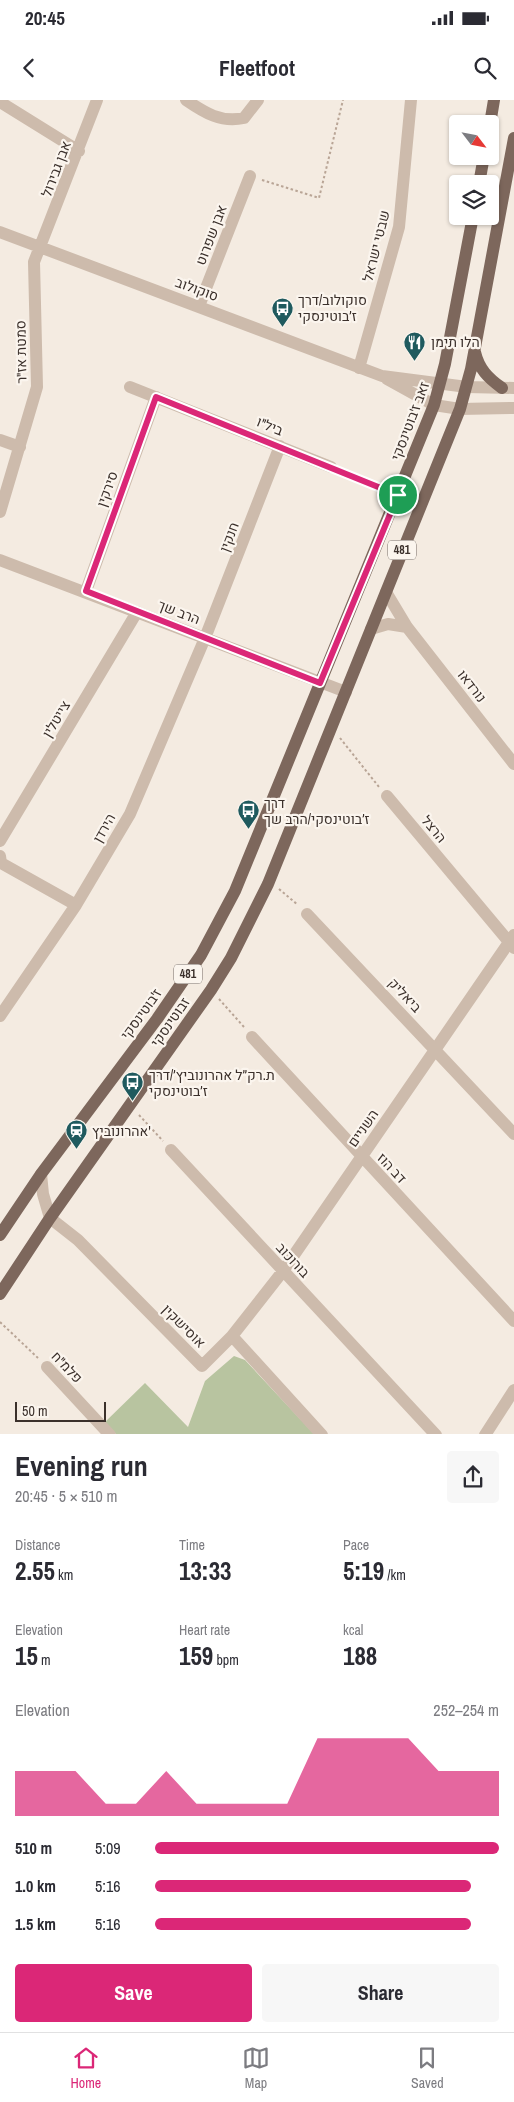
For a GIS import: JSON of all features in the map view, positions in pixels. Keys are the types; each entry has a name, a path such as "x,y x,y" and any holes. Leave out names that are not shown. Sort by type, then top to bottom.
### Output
{"main road":[{"path":"492,115 494,100"},
{"name":"481","path":"268,884 460,409 467,387 514,138"},
{"name":"זאב ז'בוטינסקי","path":"320,683 398,495 441,384 471,225"},
{"path":"474,350 481,369 490,379 508,388"},
{"name":"ז'בוטינסקי","path":"0,1235 41,1174 157,1019 201,955 235,891 320,683"},
{"name":"זבוטינסקי","path":"0,1294 50,1218 210,990 235,950 268,884"}],"street":[{"name":"אבן גבירול","path":"41,248 98,100"},
{"path":"186,100 206,114 229,121 244,118 258,100"},
{"name":"שבטי ישראל","path":"358,368 399,227 411,100"},
{"path":"0,102 79,151"},
{"name":"אבן שפרוט","path":"199,306 250,176"},
{"name":"סוקולוב","path":"0,232 382,376 434,405"},
{"name":"סמטת אז\"ר","path":"0,512 37,387 34,262 41,248"},
{"name":"סוקולוב","path":"382,376 467,387 508,388"},
{"name":"ביל\"ו","path":"130,387 331,467"},
{"name":"סירקין","path":"86,591 156,397"},
{"path":"434,405 460,409 514,408"},
{"path":"0,440 20,447"},
{"name":"חנקין","path":"205,638 280,446"},
{"name":"הרב שך","path":"0,560 86,591 346,692"},
{"name":"נורדאו","path":"386,592 407,627 514,764"},
{"name":"צייטלין","path":"0,841 137,612"},
{"path":"371,630 388,624 407,627"},
{"name":"הירדן","path":"0,1016 76,905 130,814 205,638"},
{"name":"הרצל","path":"387,796 512,941"},
{"path":"0,856 2,863 76,905"},
{"name":"ביאליק","path":"307,914 514,1134"},
{"name":"השניים","path":"232,1336 283,1271 512,941"},
{"name":"דב הוז","path":"252,1036 514,1321"},
{"name":"בורוכוב","path":"171,1150 436,1434"},
{"path":"41,1174 42,1194 50,1218"},
{"name":"אוסישקין","path":"50,1218 86,1248 202,1366 232,1336"},
{"path":"232,1336 322,1434"},
{"name":"פלמ\"ח","path":"47,1367 110,1434"},
{"path":"485,1434 514,1390"}],"path":[{"path":"250,176 319,198 343,100"},
{"path":"331,467 398,495"},
{"path":"332,729 387,796"},
{"path":"268,884 284,892 307,914"},
{"path":"210,990 252,1036"},
{"path":"129,1104 171,1150"},
{"name":"פלמ\"ח","path":"0,1322 47,1367"}],"green space":[{"path":"234,1356 245,1360 314,1434 116,1434 104,1423 145,1383 188,1427 205,1381"}],"place":[{"name":"סוקולוב/דרך ז׳בוטינסקי","path":"282,327"},
{"name":"הלו תימן","path":"415,361"},
{"name":"דרך ז׳בוטינסקי/הרב שך","path":"248,830"},
{"name":"ת.רק״ל אהרונוביץ׳/דרך ז׳בוטינסקי","path":"133,1102"},
{"name":"אהרונוביץ'","path":"76,1150"}],"route":[{"path":"156,397 398,495 320,683 86,591 156,397"}]}
